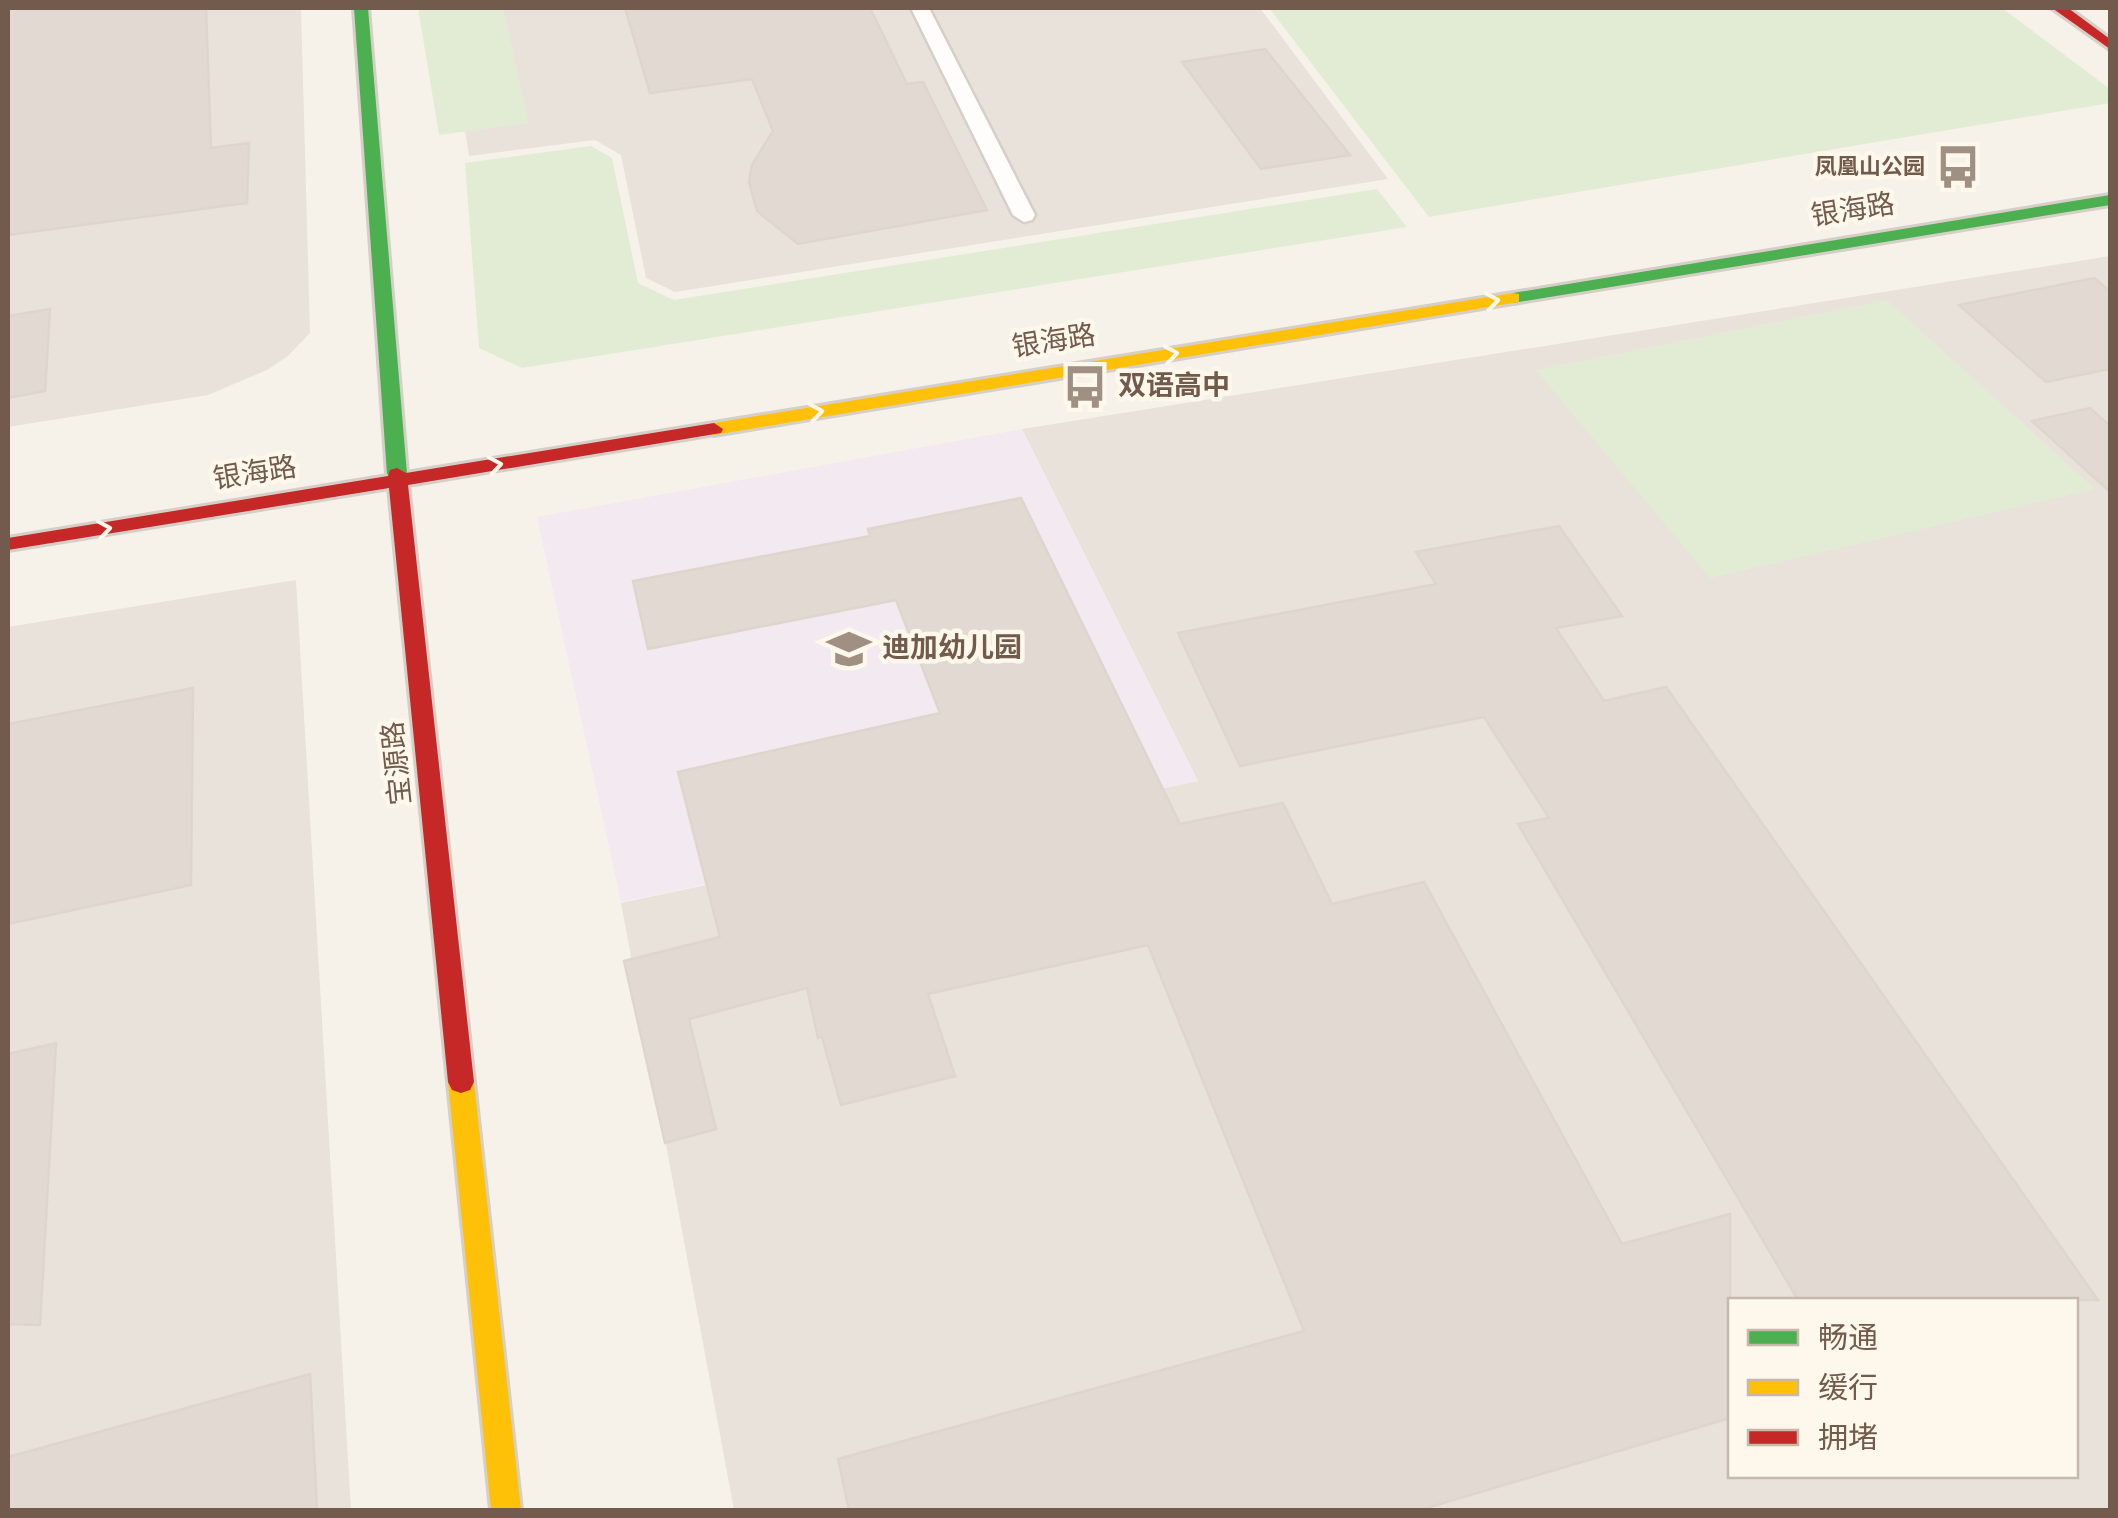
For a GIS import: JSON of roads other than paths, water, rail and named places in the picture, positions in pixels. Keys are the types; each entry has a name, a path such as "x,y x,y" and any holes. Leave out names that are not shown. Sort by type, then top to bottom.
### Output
{"main road":[{"name":"宝源路","path":"360,8 394,450 506,1510"},
{"path":"2058,8 2110,45"},
{"name":"银海路","path":"8,544 2110,200"}],"lane":[{"path":"920,8 1024,215"}],"place":[{"name":"凤凰山公园","path":"1958,167"},
{"name":"双语高中","path":"1085,387"},
{"name":"迪加幼儿园","path":"849,649"}]}
